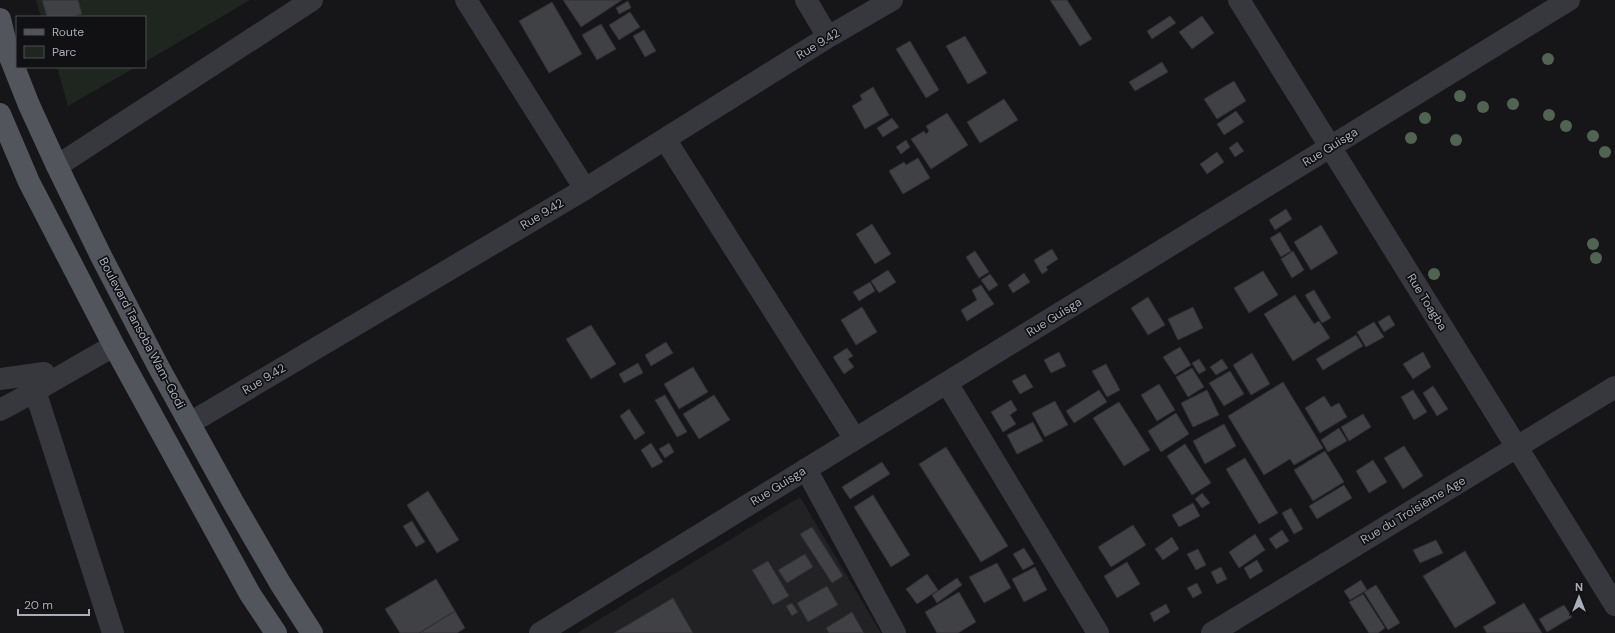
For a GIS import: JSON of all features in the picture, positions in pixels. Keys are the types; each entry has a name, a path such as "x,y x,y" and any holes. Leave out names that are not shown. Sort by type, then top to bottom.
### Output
{"main road":[{"name":"Boulevard Tansoba Wam-Godi","path":"0,19 8,52 56,166 102,258 162,373 280,583 312,633"},
{"path":"0,114 29,182 114,346 250,594 276,633"}],"street":[{"path":"56,166 312,0"},
{"path":"466,0 585,189"},
{"path":"806,0 828,37"},
{"name":"Rue 9.42","path":"190,423 585,189 828,37 892,0"},
{"name":"Rue Toagba","path":"1239,0 1615,604"},
{"name":"Rue Guisga","path":"540,633 1569,0"},
{"path":"665,139 855,439"},
{"path":"0,410 32,384 74,367 114,346"},
{"path":"0,379 32,384"},
{"path":"947,383 1098,633"},
{"path":"32,384 113,633"},
{"name":"Rue du Troisième Age","path":"1212,633 1615,387"},
{"path":"806,469 895,633"}],"shaded area":[{"path":"800,497 881,633 577,633"}],"green space":[{"path":"36,0 250,0 146,61 146,16 41,16"},
{"path":"57,68 134,68 68,106"}],"building":[{"path":"42,0 78,0 82,14 75,16 47,16"},
{"path":"563,0 622,0 581,27"},
{"path":"1050,0 1067,0 1092,39 1080,46"},
{"path":"628,1 631,8 619,14 616,8"},
{"path":"552,2 582,54 549,73 519,21"},
{"path":"630,12 640,27 619,40 609,25"},
{"path":"1170,16 1176,23 1152,39 1147,31"},
{"path":"1202,16 1214,33 1192,49 1179,32"},
{"path":"601,24 616,49 597,60 582,35"},
{"path":"644,30 656,51 645,57 633,36"},
{"path":"965,36 987,73 968,84 946,46"},
{"path":"910,41 939,90 926,98 896,49"},
{"path":"1162,62 1168,72 1135,91 1129,82"},
{"path":"1234,81 1246,101 1217,119 1204,99"},
{"path":"873,87 889,115 865,129 852,106 862,100 860,95"},
{"path":"1004,99 1018,120 980,143 967,122"},
{"path":"1236,111 1244,122 1224,135 1217,124"},
{"path":"947,113 968,145 931,169 911,139 924,131 926,134 929,131 926,126"},
{"path":"892,118 899,127 883,137 877,128"},
{"path":"906,140 910,147 901,154 896,147"},
{"path":"1237,142 1244,151 1235,157 1229,148"},
{"path":"1217,152 1224,162 1207,174 1200,164"},
{"path":"918,158 930,178 903,194 889,171 904,162 906,165"},
{"path":"1286,209 1292,219 1275,230 1269,220"},
{"path":"872,224 891,254 875,264 856,234"},
{"path":"1321,225 1338,253 1311,270 1294,242"},
{"path":"1280,232 1291,251 1281,257 1270,238"},
{"path":"1052,249 1058,259 1046,267 1048,270 1042,274 1034,260"},
{"path":"975,251 989,272 979,278 966,257"},
{"path":"1293,251 1304,270 1292,278 1281,259"},
{"path":"888,270 896,282 879,293 871,281"},
{"path":"1263,271 1278,295 1249,313 1234,288"},
{"path":"1024,273 1030,282 1013,293 1008,285"},
{"path":"990,274 998,285 989,291 981,280"},
{"path":"870,282 875,291 859,301 853,292"},
{"path":"981,285 994,304 967,321 961,310 977,300 972,290"},
{"path":"1314,290 1331,318 1322,323 1305,295"},
{"path":"1295,295 1314,324 1319,321 1330,338 1293,361 1264,314"},
{"path":"1148,297 1165,325 1148,335 1131,308"},
{"path":"862,307 877,332 856,345 841,320"},
{"path":"1193,307 1203,328 1178,340 1168,319"},
{"path":"1389,315 1395,325 1384,332 1378,322"},
{"path":"1374,322 1384,337 1366,347 1357,332"},
{"path":"591,325 616,364 591,379 566,339"},
{"path":"1356,335 1363,346 1323,370 1316,359"},
{"path":"666,342 673,353 651,366 645,355"},
{"path":"1180,347 1191,365 1175,375 1163,357"},
{"path":"847,348 853,356 848,359 854,367 844,374 833,357"},
{"path":"1059,352 1066,366 1051,373 1044,360"},
{"path":"1423,352 1431,367 1413,379 1403,364"},
{"path":"1252,353 1270,384 1251,395 1233,365"},
{"path":"1199,359 1206,370 1199,374 1192,363"},
{"path":"1222,359 1228,368 1216,375 1210,367"},
{"path":"638,363 643,373 624,383 619,374"},
{"path":"1106,364 1120,390 1107,397 1092,371"},
{"path":"693,367 708,392 679,409 664,384"},
{"path":"1192,368 1204,387 1188,397 1176,377"},
{"path":"1230,371 1244,394 1224,406 1209,383"},
{"path":"1025,374 1033,387 1020,394 1012,381"},
{"path":"1283,382 1323,448 1294,465 1290,459 1264,475 1228,416"},
{"path":"1159,384 1175,410 1157,421 1141,395"},
{"path":"1433,386 1448,409 1437,416 1423,393"},
{"path":"1099,390 1107,402 1074,423 1066,411"},
{"path":"1207,390 1219,415 1193,427 1181,403"},
{"path":"1413,390 1427,412 1414,420 1401,397"},
{"path":"665,395 687,432 677,437 655,400"},
{"path":"714,395 730,420 699,439 683,414"},
{"path":"1324,396 1331,407 1339,403 1347,417 1320,433 1305,408"},
{"path":"1011,400 1017,410 1010,415 1016,424 1003,432 991,412"},
{"path":"1055,401 1068,425 1045,437 1032,413"},
{"path":"1119,402 1150,450 1124,466 1093,418"},
{"path":"629,409 645,433 635,440 620,416"},
{"path":"1176,413 1189,434 1161,452 1148,431"},
{"path":"1363,414 1371,427 1349,441 1341,427"},
{"path":"1033,422 1043,441 1017,454 1007,435"},
{"path":"1224,424 1236,446 1205,464 1193,441"},
{"path":"1339,428 1347,441 1328,452 1321,440"},
{"path":"651,443 663,462 652,468 641,450"},
{"path":"669,443 674,452 665,458 659,449"},
{"path":"1185,444 1211,483 1192,495 1167,456"},
{"path":"1404,446 1423,476 1403,489 1384,458"},
{"path":"946,447 1008,546 981,562 919,464"},
{"path":"1325,451 1344,482 1313,501 1294,470"},
{"path":"1245,458 1278,513 1259,524 1226,469"},
{"path":"1373,460 1387,482 1369,493 1356,471"},
{"path":"882,462 890,474 850,499 842,487"},
{"path":"1344,485 1352,498 1317,519 1309,506"},
{"path":"428,491 459,540 437,553 407,505"},
{"path":"1202,493 1210,503 1202,508 1195,499"},
{"path":"873,495 910,555 891,567 854,507"},
{"path":"1193,503 1200,516 1179,527 1172,515"},
{"path":"1291,508 1303,529 1294,534 1282,513"},
{"path":"412,521 425,542 416,547 403,526"},
{"path":"1133,525 1146,545 1111,567 1098,547"},
{"path":"812,527 843,576 832,583 800,534"},
{"path":"1282,530 1289,541 1276,549 1269,539"},
{"path":"1255,534 1265,550 1239,568 1229,552"},
{"path":"1172,537 1179,549 1163,560 1155,549"},
{"path":"1436,540 1443,553 1420,563 1413,550"},
{"path":"1024,548 1034,564 1023,570 1013,554"},
{"path":"1198,549 1206,565 1196,570 1187,554"},
{"path":"1465,551 1496,603 1455,628 1423,576"},
{"path":"805,554 813,567 787,583 778,570"},
{"path":"1257,560 1263,571 1250,579 1244,568"},
{"path":"768,561 789,596 773,605 752,570"},
{"path":"1127,562 1140,584 1117,598 1104,576"},
{"path":"997,563 1011,588 984,603 969,577"},
{"path":"1035,567 1047,590 1024,602 1012,579"},
{"path":"1221,567 1227,579 1217,584 1211,572"},
{"path":"927,574 938,590 917,604 906,589"},
{"path":"957,578 962,585 937,603 932,595"},
{"path":"436,579 455,611 419,633 400,633 385,609"},
{"path":"1361,580 1367,590 1350,600 1344,591"},
{"path":"1197,583 1202,593 1193,598 1187,588"},
{"path":"1376,585 1400,623 1388,630 1364,592"},
{"path":"827,586 838,605 808,622 797,603"},
{"path":"959,592 976,622 958,633 937,633 925,612"},
{"path":"1363,594 1385,628 1378,633 1369,633 1349,602"},
{"path":"673,598 693,633 614,633"},
{"path":"792,603 798,612 792,616 786,606"},
{"path":"1524,603 1542,633 1487,633 1483,627"},
{"path":"1166,604 1170,612 1154,622 1150,613"},
{"path":"1564,605 1572,617 1547,632 1539,619"},
{"path":"455,611 465,628 457,633 419,633"},
{"path":"852,612 864,633 829,633 826,628"}]}
